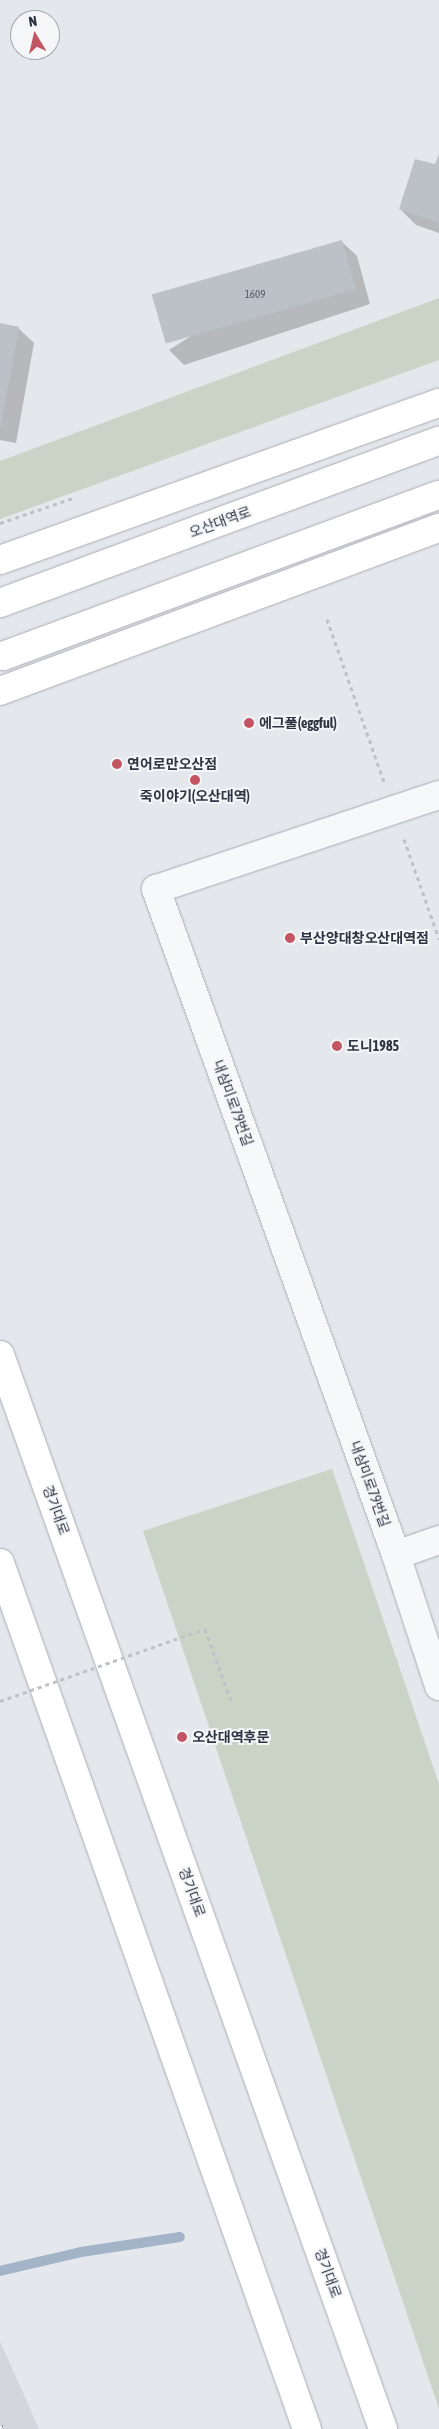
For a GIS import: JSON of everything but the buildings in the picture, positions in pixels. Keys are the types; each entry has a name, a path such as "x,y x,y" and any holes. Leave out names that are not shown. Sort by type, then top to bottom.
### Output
{"main road":[{"path":"0,560 439,403"},
{"name":"오산대역로","path":"0,603 439,441"},
{"path":"3,656 439,495"},
{"path":"0,691 439,528"},
{"name":"경기대로","path":"0,1355 383,2429"},
{"path":"0,1563 307,2429"}],"street":[{"name":"내삼미로79번길","path":"396,1555 156,889 439,795"},
{"path":"439,1540 396,1555 439,1686"}],"path":[{"path":"0,1701 205,1629 232,1704"}],"shaded area":[{"path":"0,2341 39,2429 0,2429"}],"green space":[{"path":"439,298 439,360 0,519 0,461"},
{"path":"332,1469 439,1784 439,2409 143,1531"}],"waterway":[{"path":"0,2271 81,2252 180,2237"}],"place":[{"name":"에그풀(eggful)","path":"249,723"},
{"name":"연어로만오산점","path":"117,764"},
{"name":"죽이야기(오산대역)","path":"195,780"},
{"name":"부산양대창오산대역점","path":"290,938"},
{"name":"도니1985","path":"337,1046"},
{"name":"오산대역후문","path":"182,1737"}]}
